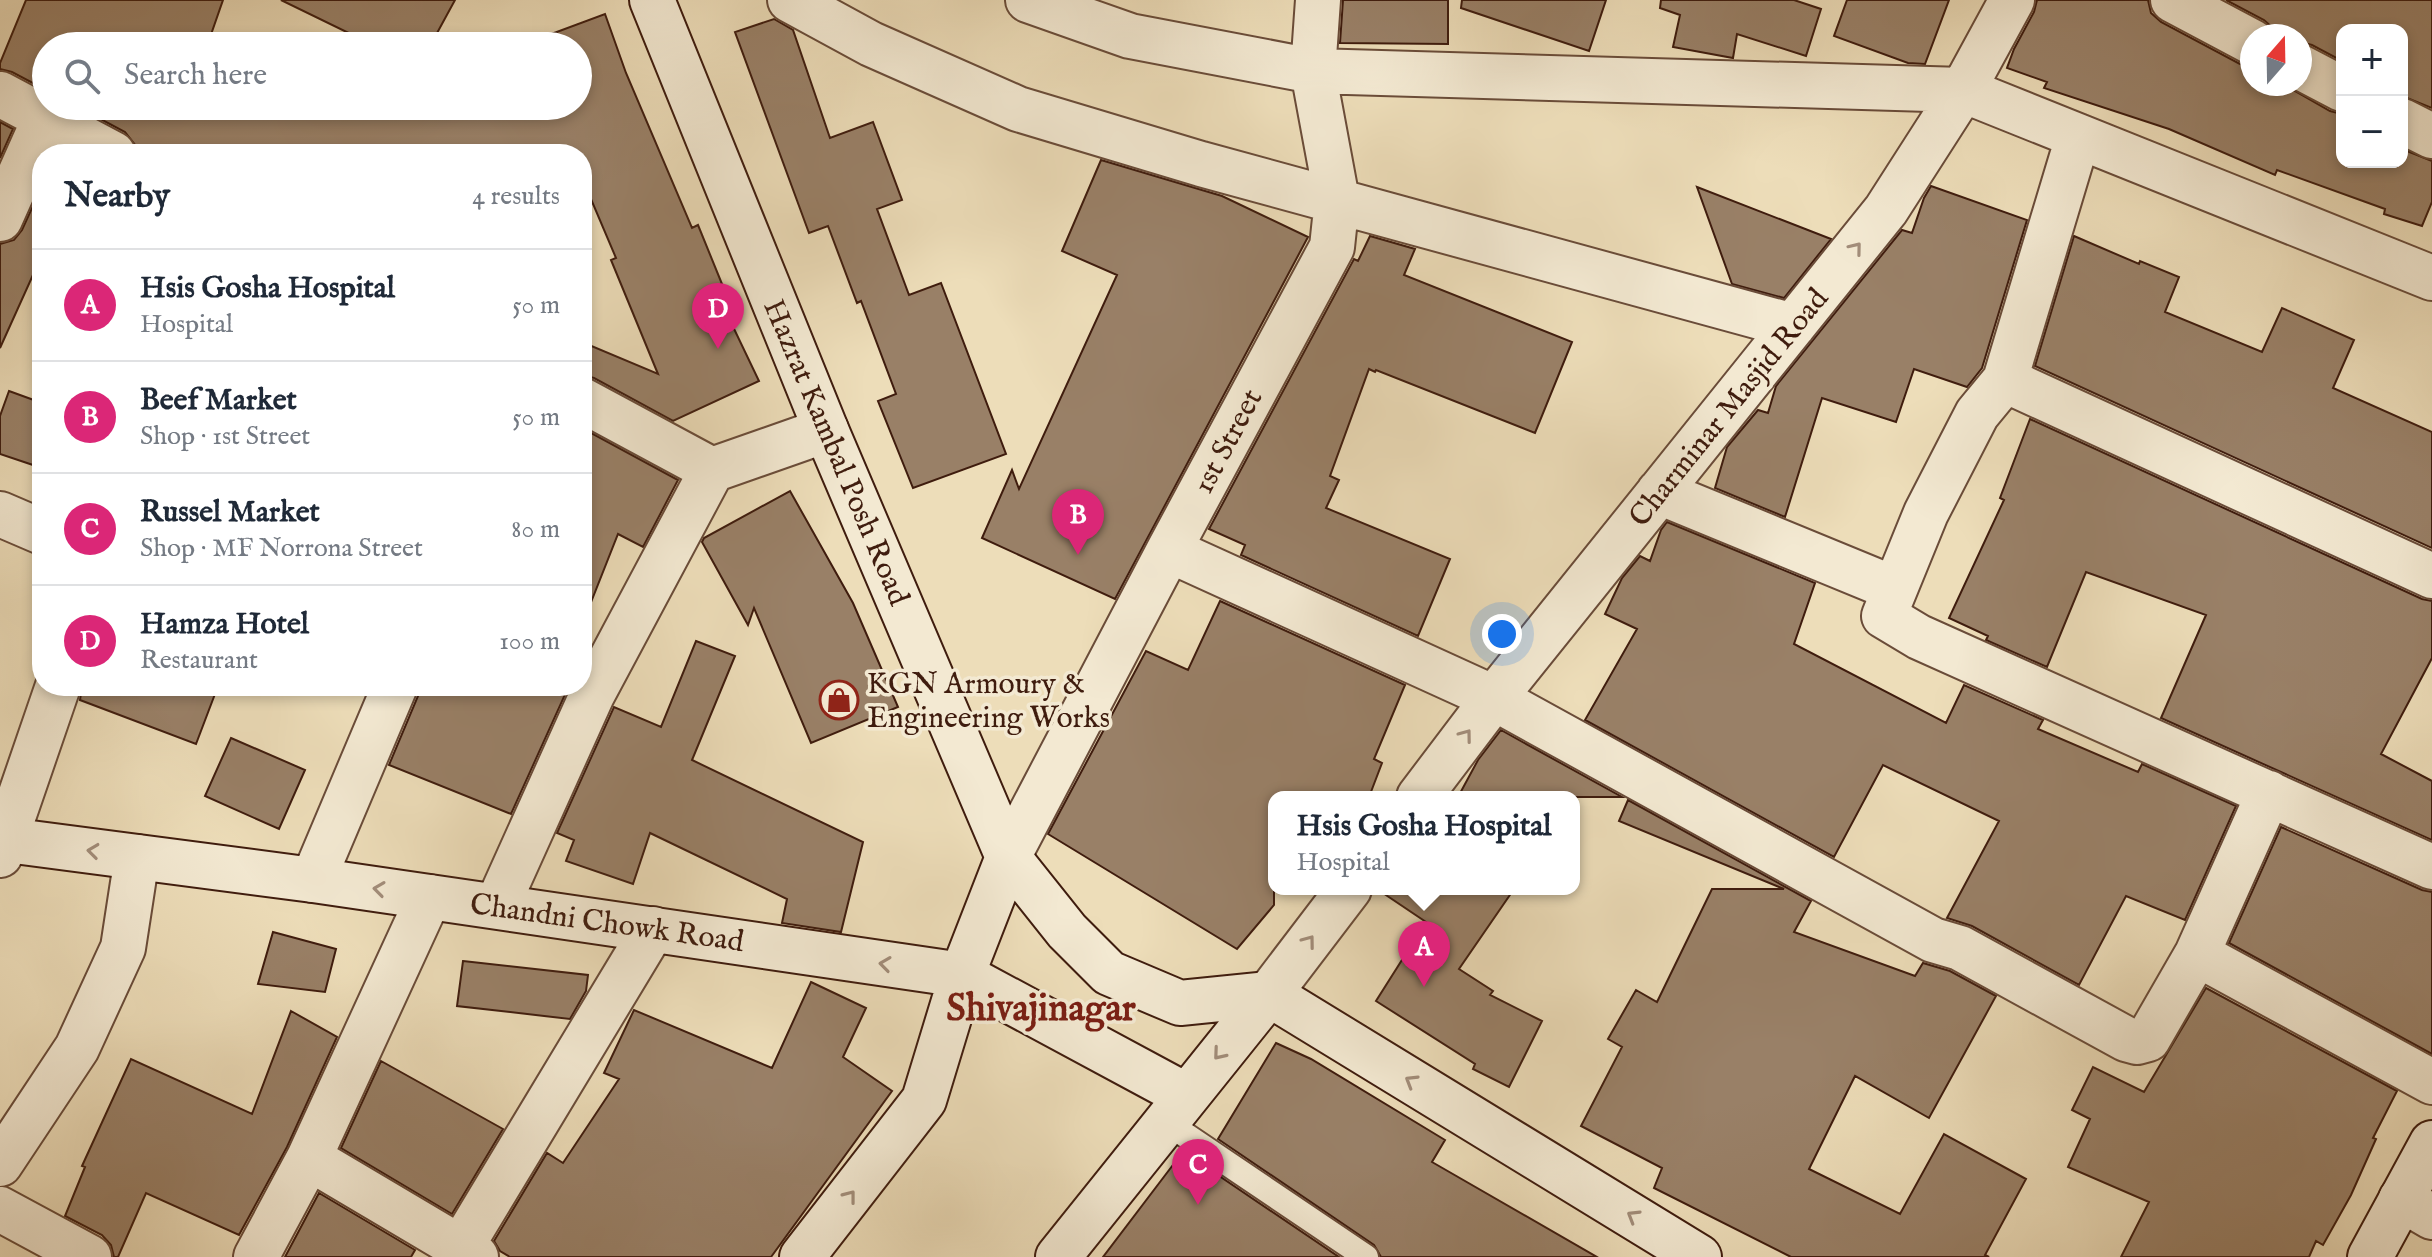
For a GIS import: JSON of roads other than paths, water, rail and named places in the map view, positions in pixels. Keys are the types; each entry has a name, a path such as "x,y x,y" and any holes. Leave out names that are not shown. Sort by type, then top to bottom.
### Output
{"street":[{"name":"Hazrat Kambal Posh Road","path":"652,0 826,430 1008,857 1067,931 1109,973 1180,1003 1269,994"},
{"path":"790,0 871,44 1018,109 1201,164 1793,326"},
{"path":"1028,0 1130,36 1313,71 1963,90 2432,278"},
{"name":"1st Street","path":"1008,857 1332,247 1337,200 1313,71 1318,0"},
{"name":"Charminar Masjid Road","path":"1424,791 1494,698 1886,210 1963,90 2012,0"},
{"path":"2173,0 2240,36"},
{"path":"2312,73 2336,86"},
{"path":"0,94 32,111"},
{"path":"33,144 44,120"},
{"path":"49,120 94,144"},
{"path":"2408,124 2432,136"},
{"path":"2078,137 2005,380 1977,414 1926,513 1884,616 1919,637 2432,867"},
{"path":"0,219 32,147"},
{"path":"2005,380 2432,576"},
{"path":"592,405 712,470"},
{"path":"592,671 712,470 826,430"},
{"path":"1659,492 1895,589"},
{"path":"0,514 32,528"},
{"path":"1169,550 1494,698 1933,940 1960,948 2126,1039 2137,1042 2148,1039 2197,954 2269,793"},
{"path":"2,845 54,696"},
{"path":"313,880 391,696"},
{"path":"497,906 578,696"},
{"name":"Chandni Chowk Road","path":"2,845 137,857 313,880 962,975 1175,1108"},
{"path":"0,1164 77,1048 123,948 137,857"},
{"path":"802,1257 924,1100 962,975 1008,857"},
{"path":"1058,1257 1344,895"},
{"path":"256,1257 309,1158 429,897"},
{"path":"309,1158 464,1254 653,929"},
{"path":"2197,954 2432,1082"},
{"path":"1269,994 1699,1257"},
{"path":"2370,1257 2416,1208 2432,1143"},
{"path":"0,1209 89,1257"}],"lane":[{"path":"1175,1108 1366,1257"}],"place":[{"name":"Hamza Hotel","path":"718,349"},
{"name":"Beef Market","path":"1078,555"},
{"name":"KGN Armoury & Engineering Works","path":"839,700"},
{"name":"Hsis Gosha Hospital","path":"1424,987"},
{"name":"Russel Market","path":"1198,1205"}],"district":[{"name":"Shivajinagar","path":"1041,1007"}]}
